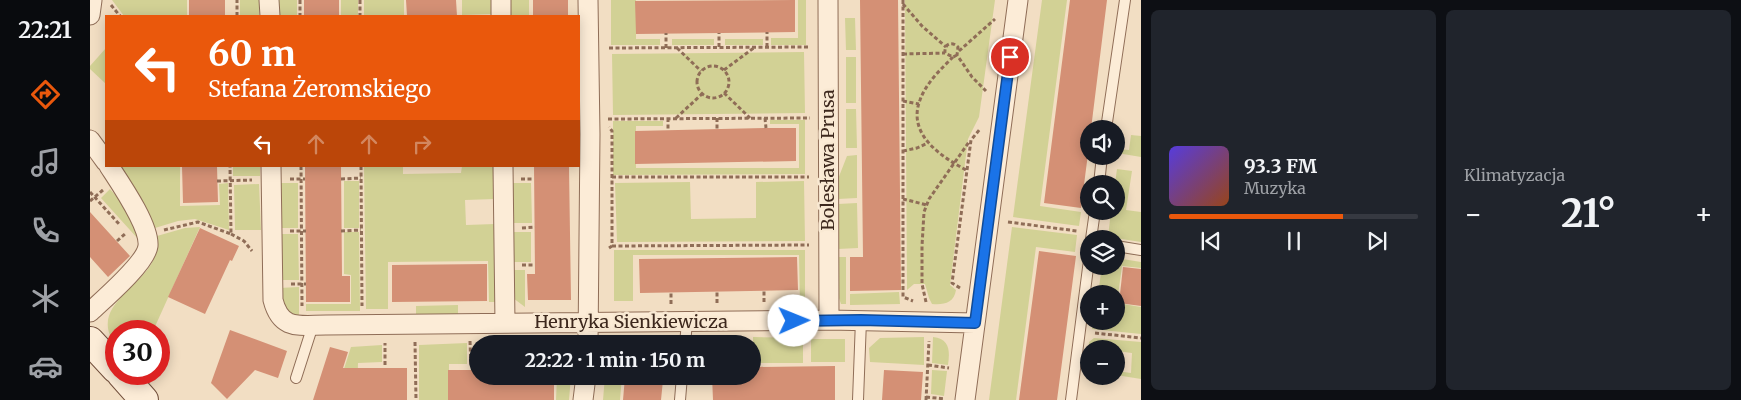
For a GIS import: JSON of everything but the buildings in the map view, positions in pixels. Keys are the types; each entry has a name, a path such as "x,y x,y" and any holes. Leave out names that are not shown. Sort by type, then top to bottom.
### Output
{"street":[{"path":"90,15 92,0"},
{"path":"270,0 270,15"},
{"path":"501,0 501,15"},
{"path":"588,0 590,134 588,335"},
{"name":"Bolesława Prusa","path":"828,0 828,320"},
{"path":"956,400 975,323 1018,0"},
{"path":"90,140 105,161"},
{"path":"90,312 135,268 144,257 148,246 144,224 110,167"},
{"path":"271,167 272,300 276,314 301,325"},
{"path":"503,167 505,323"},
{"name":"Henryka Sienkiewicza","path":"301,325 828,320 975,323"},
{"path":"90,340 105,357"},
{"path":"130,385 141,399"},
{"path":"583,400 585,385"}],"lane":[{"path":"1107,120 1126,0"},
{"path":"1125,247 1141,250"},
{"path":"1071,400 1087,275"},
{"path":"858,400 861,320"},
{"path":"686,335 687,322"},
{"path":"296,378 301,325"},
{"path":"680,400 681,385"}],"path":[{"path":"108,0 119,15"},
{"path":"237,0 237,15"},
{"path":"300,0 300,15"},
{"path":"360,0 360,15"},
{"path":"903,2 922,26 946,47"},
{"path":"903,2 903,296 928,308 922,284 922,226 927,204 982,127"},
{"path":"966,170 940,154 922,134 918,125 917,115 919,104 926,88 956,54 997,16 996,26"},
{"path":"767,32 767,47"},
{"path":"666,33 666,48"},
{"path":"719,33 719,47"},
{"path":"945,53 946,47 950,43 958,47 956,54"},
{"path":"609,48 828,46"},
{"path":"724,70 755,47"},
{"path":"677,48 701,71"},
{"path":"903,54 956,54 972,77 987,92 988,82"},
{"path":"708,67 724,70 728,77 728,86 724,93 717,97 709,98 702,94 697,87 697,78 701,71 708,67"},
{"path":"724,93 750,118"},
{"path":"676,118 702,94"},
{"path":"903,100 919,104"},
{"path":"617,118 828,117"},
{"path":"668,118 668,130"},
{"path":"717,118 717,129"},
{"path":"765,118 766,128"},
{"path":"959,292 960,287 952,283 971,140"},
{"path":"903,152 928,142"},
{"path":"230,167 231,234"},
{"path":"301,167 303,179 304,284 301,325"},
{"path":"361,167 362,325"},
{"path":"612,177 828,176"},
{"path":"341,178 361,178"},
{"path":"292,179 303,179"},
{"path":"520,179 534,179"},
{"path":"217,181 253,180"},
{"path":"90,192 133,239"},
{"path":"903,199 927,204"},
{"path":"164,230 198,222 244,240"},
{"path":"1008,222 1080,234"},
{"path":"523,228 535,227"},
{"path":"342,230 361,230"},
{"path":"293,231 304,231"},
{"path":"117,241 127,232"},
{"path":"612,246 828,245"},
{"path":"523,265 535,265"},
{"path":"293,284 304,284"},
{"path":"929,332 926,398 956,400"},
{"path":"1080,332 1141,338"},
{"path":"385,342 385,365"},
{"path":"415,342 416,400"},
{"path":"928,365 953,368"}],"shaded area":[{"path":"112,0 187,0 187,15 123,15"},
{"path":"240,0 259,0 259,15 240,15"},
{"path":"277,0 297,0 297,15 277,15"},
{"path":"341,0 358,0 358,15 341,15"},
{"path":"364,0 404,0 404,15 364,15"},
{"path":"462,0 494,0 494,14 462,15"},
{"path":"511,0 529,0 529,15 511,15"},
{"path":"611,0 636,0 636,39 660,39 660,45 611,45"},
{"path":"798,0 806,0 806,45 771,45 771,38 798,38"},
{"path":"905,0 995,0 979,117 968,139 950,285 956,290 951,300 941,304 932,304 925,284 914,284 907,290"},
{"path":"1042,0 1067,0 1040,206 1080,212 1079,226 1013,217"},
{"path":"845,18 855,18 856,50 846,50"},
{"path":"672,39 714,39 714,45 672,45"},
{"path":"725,39 763,39 763,45 725,45"},
{"path":"105,49 105,83 90,69 90,66"},
{"path":"804,52 805,113 613,115 612,54"},
{"path":"846,57 856,57 856,103 846,103"},
{"path":"846,109 856,109 857,148 846,148"},
{"path":"770,120 805,120 805,174 613,175 613,121 663,121 663,126 636,126 636,168 799,168 799,124 770,124"},
{"path":"1131,135 1141,136 1141,157 1125,154 1125,150 1129,150"},
{"path":"857,155 857,198 838,199 838,179 847,156"},
{"path":"121,167 180,167 180,206 220,205 219,184 228,183 229,230 195,219 178,221 155,228"},
{"path":"233,167 260,167 260,176 233,176"},
{"path":"364,167 403,167 403,174 461,173 462,167 495,167 495,199 465,200 466,225 495,224 495,302 489,302 488,261 388,262 388,309 366,309"},
{"path":"1117,169 1132,171 1126,210 1141,212 1141,242 1125,240 1125,230 1109,230 1110,220 1125,220 1125,175 1116,175"},
{"path":"344,181 359,181 359,228 344,228"},
{"path":"804,181 805,241 617,242 615,183 690,182 691,219 756,218 756,182"},
{"path":"279,183 298,183 298,228 279,228"},
{"path":"511,183 531,183 532,223 512,223"},
{"path":"259,184 261,230 235,230 234,185"},
{"path":"110,189 127,208 141,237 139,240 101,198"},
{"path":"857,203 858,248 838,249 838,204"},
{"path":"200,227 158,320 109,320 117,303 150,266 156,252 157,236 185,228"},
{"path":"1012,227 1077,235 1075,252 1036,247 1016,400 989,400"},
{"path":"344,232 359,232 360,311 306,311 306,304 351,304 351,275 344,274"},
{"path":"513,232 531,232 531,262 513,262"},
{"path":"279,234 298,234 299,280 279,280"},
{"path":"614,250 805,250 805,306 800,306 799,255 633,255 633,301 614,301"},
{"path":"837,257 846,257 846,304 841,304 838,295"},
{"path":"1125,259 1141,262 1141,268 1125,266"},
{"path":"513,270 525,270 525,307 513,298"},
{"path":"1101,275 1121,275 1119,285 1099,285"},
{"path":"299,287 299,316 286,312 279,288"},
{"path":"899,292 900,304 850,305 850,294"},
{"path":"1125,304 1141,307 1141,334 1102,330 1125,330"},
{"path":"458,305 458,317 416,318 416,306"},
{"path":"761,337 803,338 803,363 761,363"},
{"path":"924,337 924,365 870,362 869,348 880,338"},
{"path":"933,337 943,340 948,346 948,365 932,363"},
{"path":"1094,338 1118,340 1092,340"},
{"path":"811,339 845,339 845,362 811,362"},
{"path":"1125,341 1141,342 1141,379 1125,376 1125,372 1131,373 1132,353 1125,352"},
{"path":"467,343 467,364 449,364 449,400 419,400 419,345"},
{"path":"382,345 382,362 358,363 357,400 334,400 351,347"},
{"path":"932,370 947,371 944,396 931,394"},
{"path":"557,385 570,385 569,400 556,400"},
{"path":"604,385 621,385 620,400 603,400"}],"route":[{"path":"794,321 861,320 975,323 1010,57"}]}
